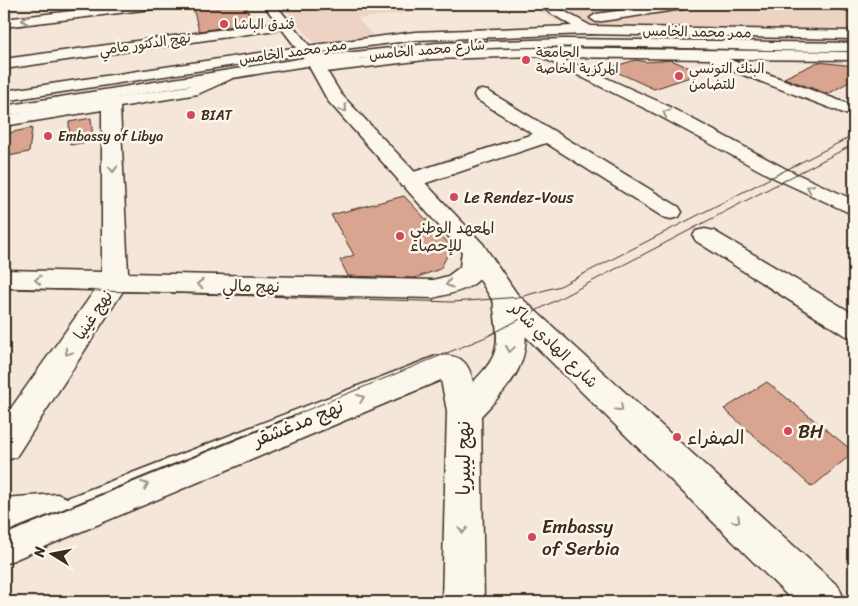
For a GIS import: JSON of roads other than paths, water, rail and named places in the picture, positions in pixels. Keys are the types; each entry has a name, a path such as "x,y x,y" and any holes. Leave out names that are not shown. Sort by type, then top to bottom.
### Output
{"street":[{"path":"4,23 160,4"},
{"name":"شارع الهادي شاكر","path":"269,4 312,59 334,97 474,250 507,301 824,602"},
{"path":"542,4 589,30"},
{"path":"575,21 687,4"},
{"path":"838,4 854,8"},
{"name":"نهج الدكتور مامي","path":"4,64 103,45 285,25"},
{"name":"ممر محمد الخامس","path":"4,121 108,91 312,59 415,36 589,30 854,35"},
{"name":"شارع محمد الخامس","path":"4,104 434,42 526,37 854,42"},
{"name":"شارع محمد الخامس","path":"4,111 225,76 312,59 437,48 533,43 854,47"},
{"name":"نهج غينيا","path":"4,446 116,282 108,91 103,45"},
{"path":"538,52 658,108 779,173 854,208"},
{"name":"شارع محمد الخامس","path":"312,59 538,52 854,56"},
{"path":"698,53 854,112"},
{"name":"ممر محمد الخامس","path":"4,96 108,91 192,90 225,76"},
{"path":"482,96 671,212"},
{"path":"409,181 547,136"},
{"path":"705,236 854,327"},
{"name":"نهج مالي","path":"4,280 433,289 457,282 473,271 474,250"},
{"name":"نهج ليبيريا","path":"463,602 464,411 499,374 509,359 512,346 507,301"},
{"name":"نهج مدغشقر","path":"4,544 436,368 451,368 454,371 464,411"},
{"name":"نهج مدغشقر","path":"4,517 48,515 104,502"}],"tram line":[{"path":"4,288 453,302 520,297 560,286 854,135"},
{"path":"290,417 486,337 854,144"},
{"path":"4,534 293,416"}],"place":[{"name":"فندق الباشا","path":"224,24"},
{"name":"الجامعة المركزية الخاصة","path":"526,60"},
{"name":"البنك التونسي للتضامن","path":"679,76"},
{"name":"BIAT","path":"191,115"},
{"name":"Embassy of Libya","path":"48,136"},
{"name":"Le Rendez-Vous","path":"454,197"},
{"name":"المعهد الوطني للإحصاء","path":"400,236"},
{"name":"BH","path":"788,431"},
{"name":"الصفراء","path":"677,437"},
{"name":"Embassy of Serbia","path":"532,537"}]}
